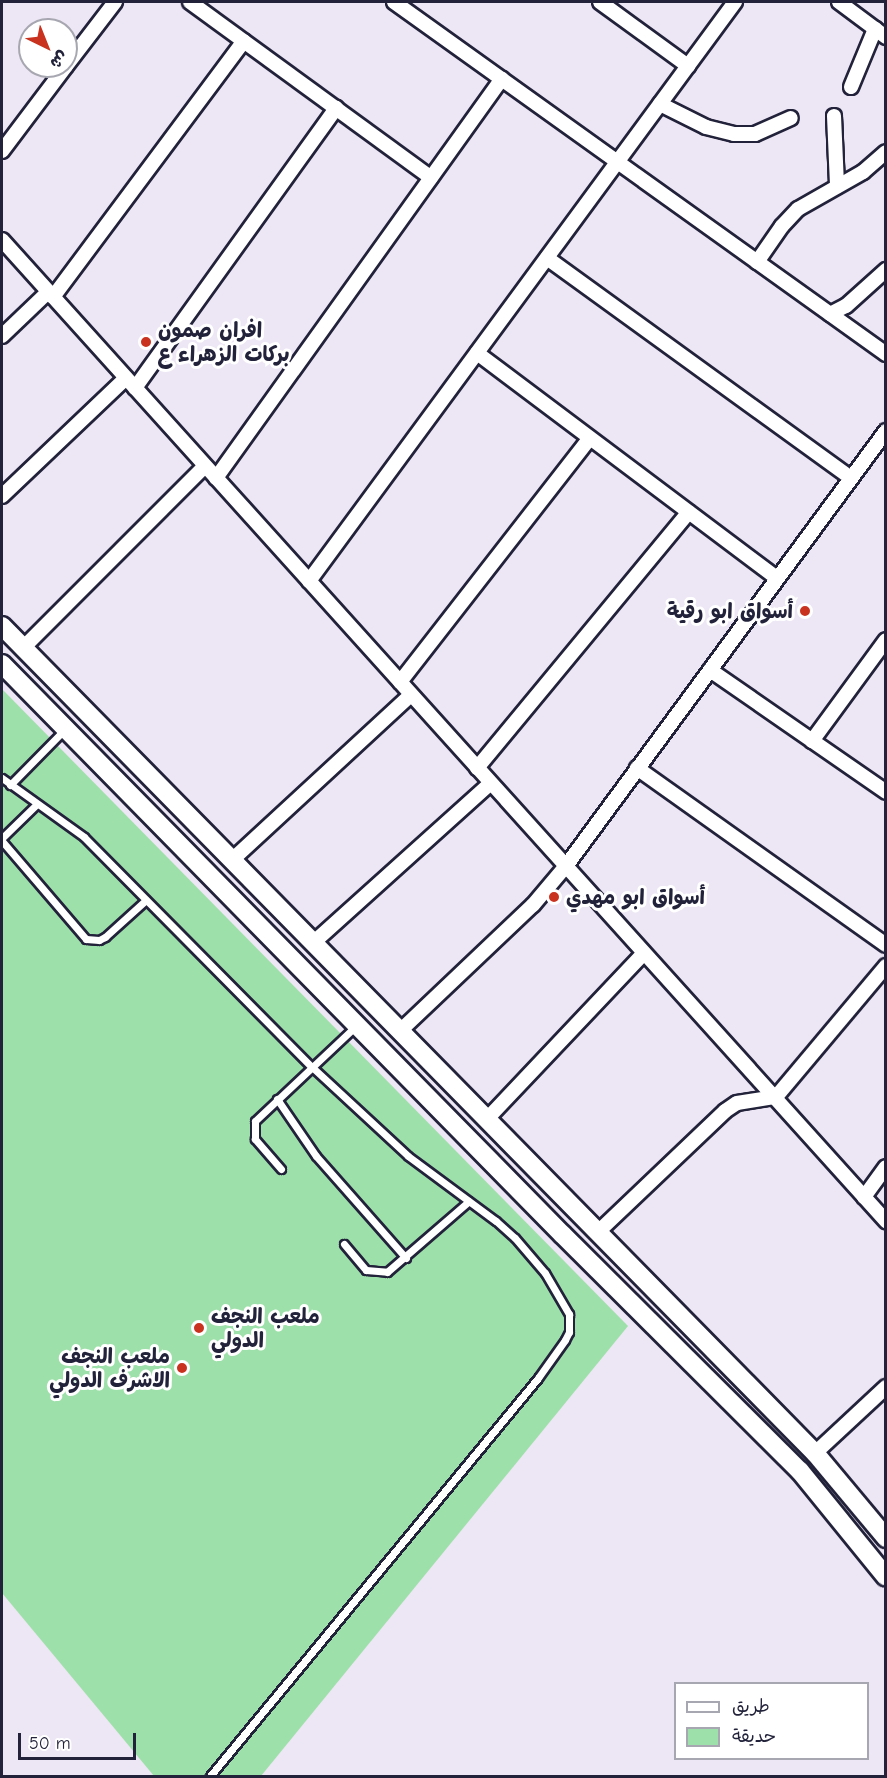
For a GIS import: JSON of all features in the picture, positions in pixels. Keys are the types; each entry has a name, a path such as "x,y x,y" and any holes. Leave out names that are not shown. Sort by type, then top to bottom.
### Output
{"street":[{"path":"78,50 115,2"},
{"path":"190,2 431,178"},
{"path":"394,2 885,354"},
{"path":"600,2 688,66"},
{"path":"309,581 735,2"},
{"path":"839,2 880,33 850,87"},
{"path":"2,336 50,295 244,41"},
{"path":"2,151 57,78"},
{"path":"216,478 502,79"},
{"path":"660,104 706,127 734,135 755,134 791,118"},
{"path":"2,496 130,383 336,108"},
{"path":"834,116 837,186"},
{"path":"757,262 782,226 798,209 863,172 885,152"},
{"path":"2,240 776,1097 885,1221"},
{"path":"547,258 851,478"},
{"path":"830,314 846,306 885,270"},
{"path":"477,353 777,578"},
{"path":"400,1031 533,905 566,866 885,431"},
{"path":"400,682 590,438"},
{"path":"23,648 205,466"},
{"path":"477,768 689,512"},
{"path":"2,626 815,1453 885,1538"},
{"path":"812,741 884,645"},
{"path":"2,664 801,1471 885,1577"},
{"path":"710,670 885,792"},
{"path":"232,860 411,695"},
{"path":"637,768 885,945"},
{"path":"314,943 491,783"},
{"path":"488,1119 644,953"},
{"path":"598,1232 724,1111 737,1103 776,1097 885,966"},
{"path":"864,1197 885,1167"},
{"path":"815,1453 885,1387"}],"lane":[{"path":"10,785 65,728"},
{"path":"2,777 84,837 312,1067 408,1156 515,1238 556,1289 569,1314 565,1340 538,1378 210,1776"},
{"path":"37,804 2,840 86,939 99,940 105,937 146,900"},
{"path":"281,1169 255,1139 253,1127 259,1116 277,1098 357,1025"},
{"path":"277,1098 316,1156 406,1258"},
{"path":"344,1244 361,1265 372,1272 387,1272 406,1258 469,1201"}],"green space":[{"path":"2,689 628,1326 261,1776 154,1776 2,1593"}],"place":[{"name":"افران صمون بركات الزهراء ع","path":"146,342"},
{"name":"أسواق ابو رقية","path":"805,611"},
{"name":"أسواق ابو مهدي","path":"554,897"},
{"name":"ملعب النجف الدولي","path":"199,1328"},
{"name":"ملعب النجف الاشرف الدولي","path":"182,1368"}]}
